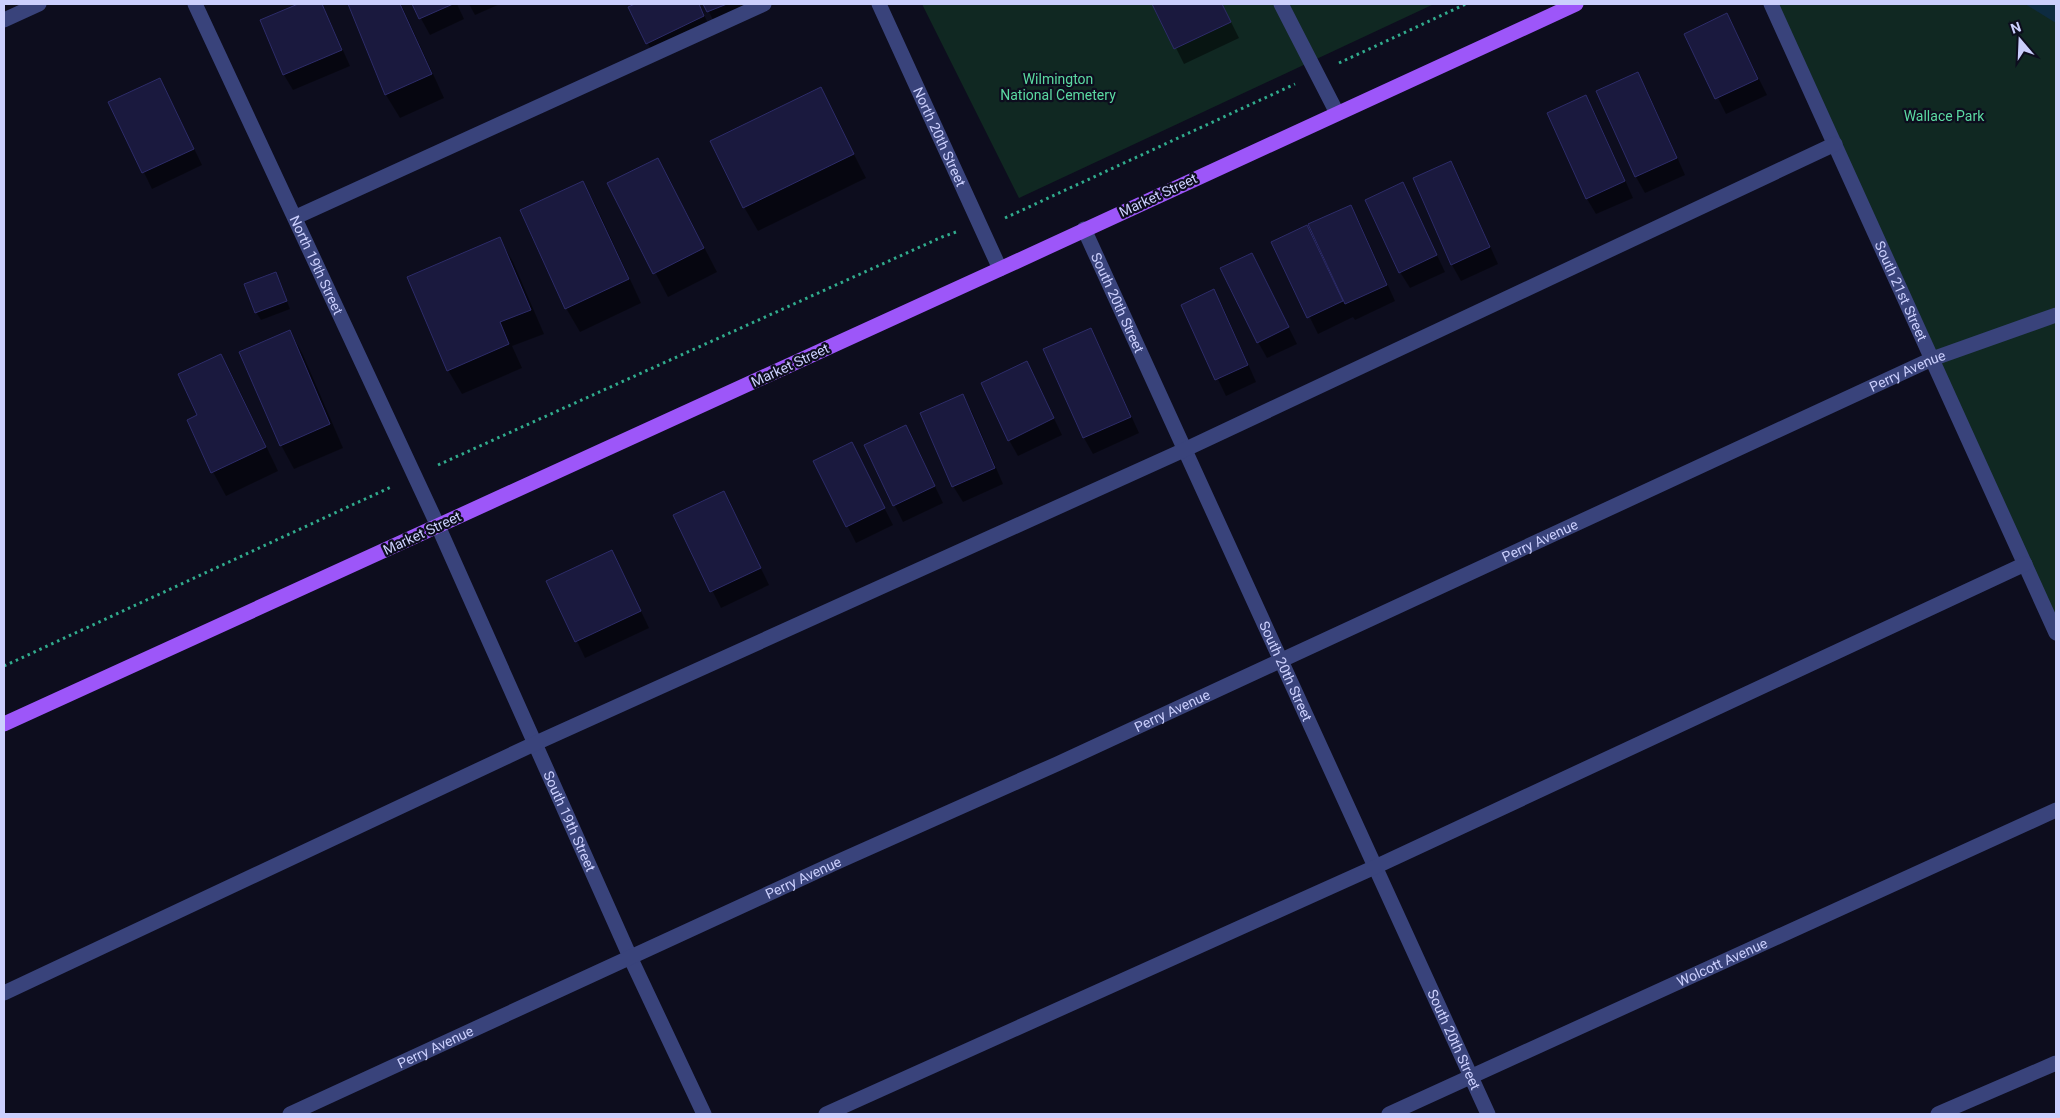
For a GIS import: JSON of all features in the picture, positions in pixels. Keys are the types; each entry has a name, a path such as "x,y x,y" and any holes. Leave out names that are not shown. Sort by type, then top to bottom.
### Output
{"main road":[{"name":"Market Street","path":"4,724 1576,4"}],"street":[{"path":"4,20 39,4"},
{"name":"North 19th Street","path":"195,4 296,217 438,526"},
{"path":"296,217 764,4"},
{"name":"North 20th Street","path":"879,4 1000,269"},
{"path":"1281,4 1337,113"},
{"name":"South 21st Street","path":"1771,4 2056,633"},
{"path":"4,993 536,743 1184,450 1835,144"},
{"name":"South 20th Street","path":"1084,229 1488,1114"},
{"name":"Perry Avenue","path":"290,1114 835,863 1057,764 1932,359 2056,315"},
{"name":"South 19th Street","path":"438,526 631,958 704,1114"},
{"path":"826,1114 1375,867 2025,564"},
{"name":"Wolcott Avenue","path":"1389,1114 2056,810"},
{"path":"1938,1114 2056,1063"}],"path":[{"path":"4,666 415,476 942,237 1012,216 1466,4"}],"green space":[{"name":"Wilmington National Cemetery","path":"922,4 1434,4 1019,198"},
{"name":"Wallace Park","path":"1771,4 2056,4 2056,633"}],"water":[{"path":"2025,4 2056,4 2056,23"}],"building":[{"path":"298,4 322,4 342,50 283,75 260,20"},
{"path":"348,4 400,4 432,74 385,95"},
{"path":"412,4 453,4 419,19"},
{"path":"635,4 699,4 704,16 646,44 628,7"},
{"path":"703,4 727,4 707,12"},
{"path":"1152,4 1222,4 1231,22 1174,49"},
{"path":"1727,13 1758,79 1715,99 1684,34"},
{"path":"1638,72 1677,158 1635,177 1596,91"},
{"path":"160,78 194,149 142,173 108,102"},
{"path":"821,87 854,154 743,208 710,141"},
{"path":"1586,95 1625,181 1586,199 1547,113"},
{"path":"658,158 704,248 653,274 607,183"},
{"path":"1451,161 1490,247 1451,265 1413,178"},
{"path":"583,181 629,279 565,309 520,210"},
{"path":"1403,182 1437,255 1399,273 1365,200"},
{"path":"1351,205 1387,285 1345,304 1308,224"},
{"path":"1307,225 1343,301 1307,318 1271,242"},
{"path":"500,237 531,310 500,322 509,344 447,371 407,277"},
{"path":"1252,253 1289,327 1257,343 1220,268"},
{"path":"276,272 287,301 255,313 244,284"},
{"path":"1214,289 1248,365 1215,380 1181,305"},
{"path":"1091,328 1131,417 1083,438 1043,349"},
{"path":"290,330 330,424 280,446 239,352"},
{"path":"221,354 266,447 211,473 187,420 197,415 178,374"},
{"path":"1027,361 1054,418 1008,441 981,383"},
{"path":"963,394 995,468 952,487 920,413"},
{"path":"906,425 935,486 893,506 864,445"},
{"path":"852,442 885,508 846,527 813,461"},
{"path":"724,491 761,568 710,592 673,515"},
{"path":"612,550 641,611 575,642 546,581"}]}
